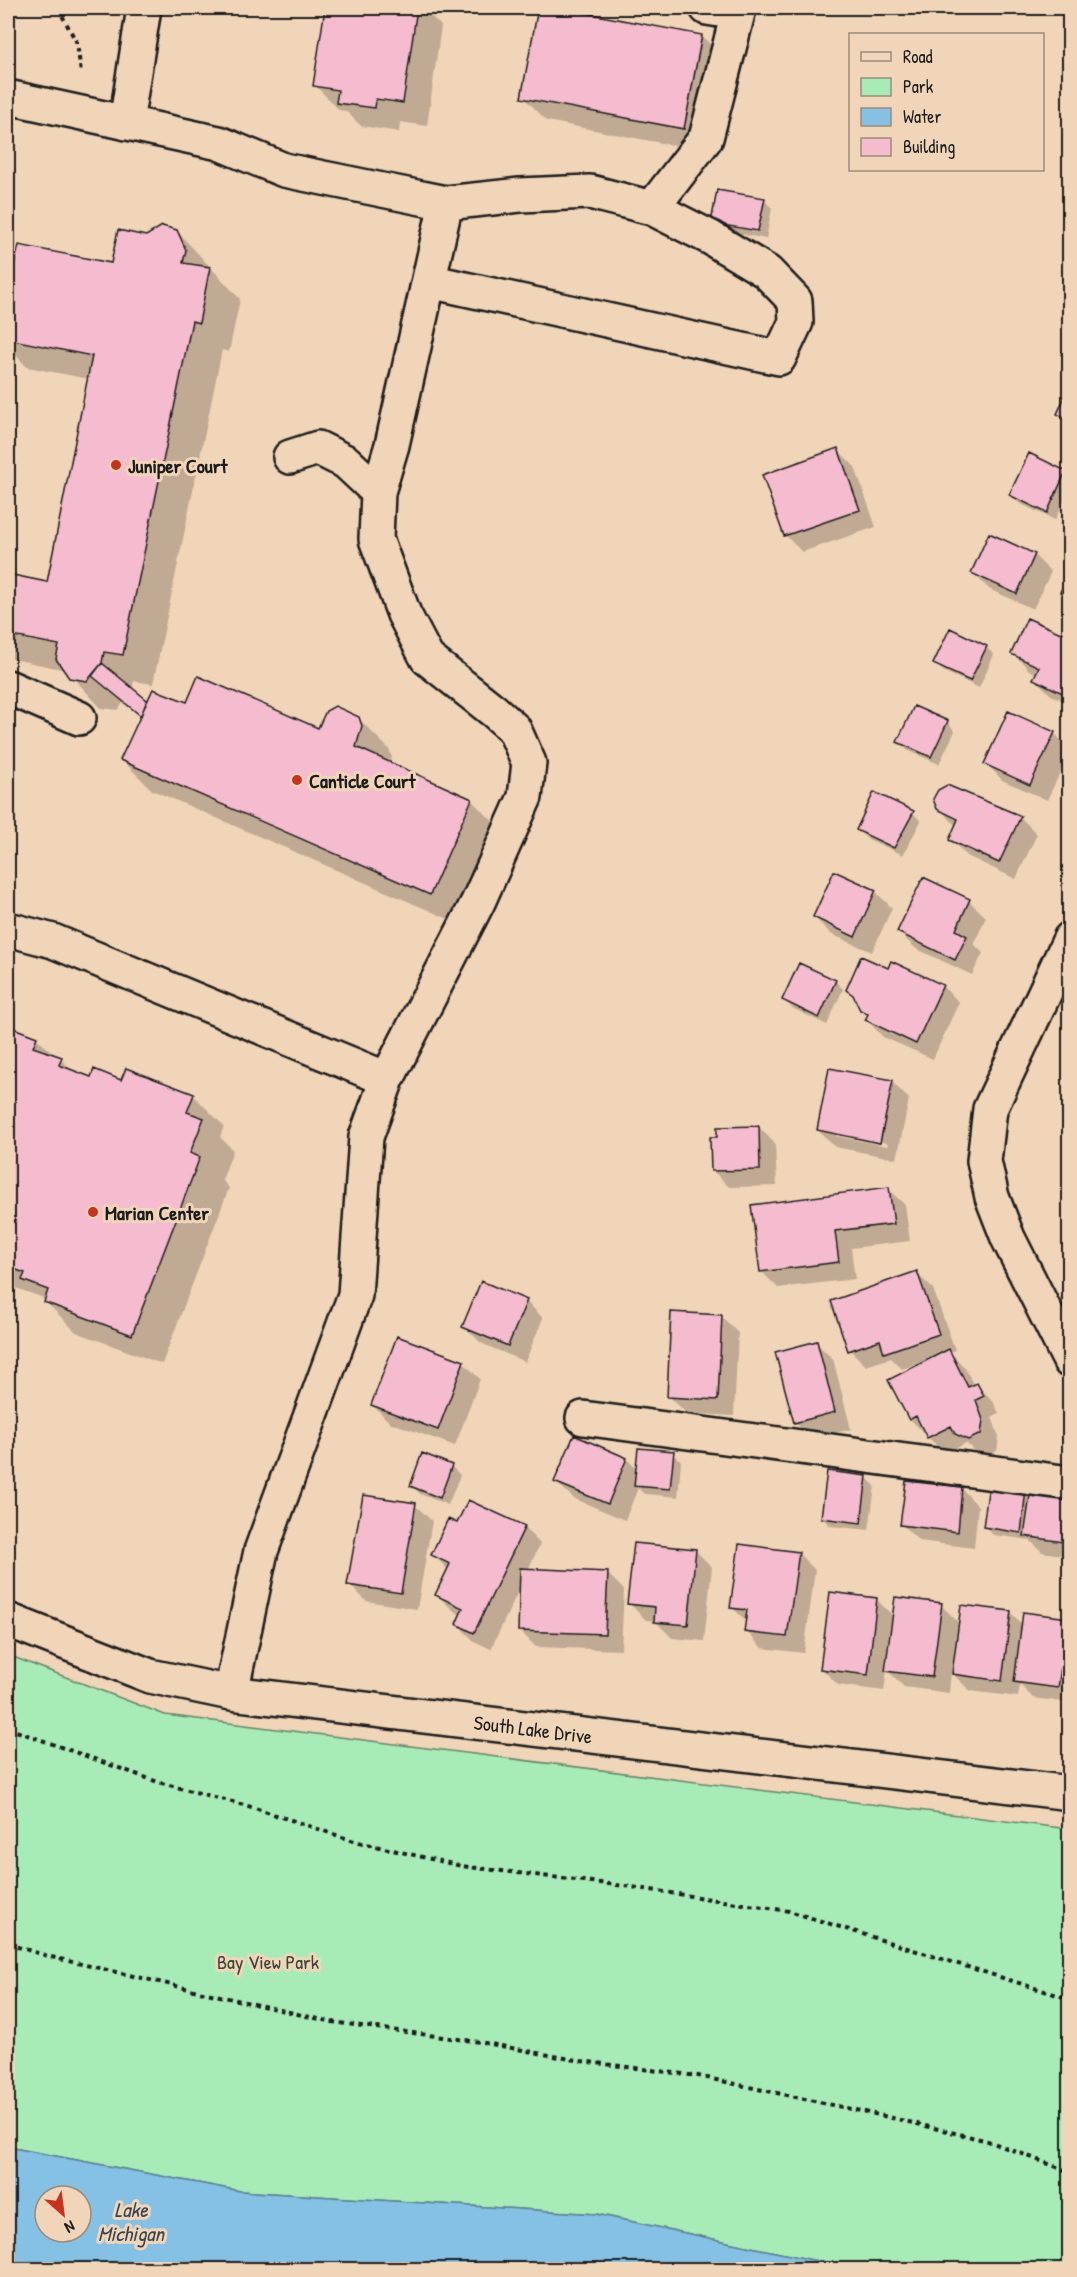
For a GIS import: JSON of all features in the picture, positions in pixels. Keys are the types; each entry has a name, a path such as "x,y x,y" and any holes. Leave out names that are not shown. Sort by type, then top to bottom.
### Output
{"street":[{"path":"126,123 144,8"},
{"path":"652,208 706,138 738,13 707,8"},
{"path":"8,97 219,143 284,170 446,203 520,195 590,192 652,208 711,238 766,272 795,301 796,322 779,358 429,281"},
{"path":"231,1693 261,1551 355,1295 366,1137 387,1079 478,902 525,797 529,763 514,729 495,711 427,658 404,614 376,539 378,492 392,444 446,203"},
{"path":"290,457 318,448 346,462 378,492"},
{"path":"8,687 79,718"},
{"path":"8,929 53,941 387,1079"},
{"path":"1070,939 990,1109 984,1161 992,1197 1008,1238 1070,1361"},
{"path":"583,1418 1070,1483"},
{"name":"South Lake Drive","path":"8,1620 150,1676 231,1693 1070,1793"}],"path":[{"path":"58,8 77,43 82,72 75,111"},
{"path":"8,1728 158,1782 255,1808 354,1841 461,1866 625,1886 789,1911 1070,1999"},
{"path":"8,1944 51,1957 332,2022 480,2042 581,2061 698,2076 988,2141 1070,2172"}],"green space":[{"name":"Bay View Park","path":"8,1655 165,1715 1069,1829 1069,2269 855,2269 596,2214 240,2191 8,2147"}],"water":[{"name":"Lake Michigan","path":"8,2147 240,2191 596,2214 855,2269 8,2269"}],"building":[{"path":"325,8 417,8 403,103 376,99 375,108 336,103 338,90 313,86"},
{"path":"538,8 559,8 702,35 684,129 521,98"},
{"path":"717,190 765,198 758,231 711,223"},
{"name":"Juniper Court","path":"162,226 177,230 186,250 183,263 210,267 199,323 192,321 123,655 104,652 102,663 87,681 69,678 56,659 59,645 8,635 8,574 47,582 92,356 8,339 8,290 19,245 111,263 118,230 146,236"},
{"path":"1070,390 1070,420 1057,414"},
{"path":"838,448 860,510 784,536 762,475"},
{"path":"1029,453 1066,471 1047,513 1009,495"},
{"path":"989,533 1035,554 1017,594 971,573"},
{"path":"1070,572 1070,596 1060,592"},
{"path":"1027,618 1070,637 1069,696 1033,679 1039,667 1011,654"},
{"path":"950,628 987,646 970,681 933,664"},
{"path":"102,663 147,700 141,716 92,676"},
{"name":"Canticle Court","path":"198,676 318,728 326,711 335,706 359,717 362,726 356,747 472,799 430,895 120,760 153,689 187,702"},
{"path":"914,706 948,721 931,757 897,742"},
{"path":"1008,711 1055,732 1030,785 984,764"},
{"path":"947,785 1021,816 999,863 949,840 958,819 937,809 933,799 938,790"},
{"path":"874,792 914,811 894,848 856,830"},
{"path":"834,871 876,890 855,937 813,917"},
{"path":"923,877 970,899 956,930 967,936 955,960 897,932"},
{"path":"861,956 888,968 891,961 943,985 916,1044 865,1020 868,1014 860,1010 853,995 846,990"},
{"path":"799,963 836,980 819,1018 782,1000"},
{"name":"Marian Center","path":"8,1026 37,1037 33,1047 62,1057 59,1065 91,1077 94,1069 121,1080 126,1068 194,1094 187,1112 204,1118 190,1153 200,1157 132,1335 44,1302 48,1290 22,1280 25,1273 8,1267"},
{"path":"829,1068 893,1080 880,1143 817,1130"},
{"path":"759,1126 760,1170 711,1171 710,1137 717,1137 717,1127"},
{"path":"889,1187 894,1224 835,1231 839,1262 760,1272 751,1205"},
{"path":"917,1271 939,1334 884,1353 880,1340 848,1351 831,1301"},
{"path":"481,1281 527,1300 508,1346 462,1327"},
{"path":"671,1312 722,1315 718,1400 667,1397"},
{"path":"397,1336 464,1361 438,1430 371,1405"},
{"path":"817,1341 835,1412 794,1423 775,1352"},
{"path":"949,1349 968,1387 977,1383 984,1396 976,1400 983,1420 981,1434 968,1440 955,1434 951,1426 927,1438 916,1416 909,1420 888,1380"},
{"path":"574,1435 627,1458 608,1504 554,1482"},
{"path":"638,1448 674,1451 670,1489 634,1486"},
{"path":"422,1453 452,1465 440,1498 410,1486"},
{"path":"827,1471 867,1476 861,1523 821,1518"},
{"path":"906,1481 962,1487 958,1532 900,1525"},
{"path":"989,1484 1026,1489 1021,1533 983,1527"},
{"path":"1031,1489 1070,1495 1070,1543 1024,1536"},
{"path":"363,1495 416,1503 401,1593 347,1585"},
{"path":"468,1500 525,1526 474,1633 456,1624 463,1608 435,1595 450,1564 431,1555 448,1519 457,1523"},
{"path":"634,1543 696,1549 688,1625 654,1622 655,1607 627,1604"},
{"path":"739,1544 799,1552 787,1637 744,1632 747,1610 730,1608"},
{"path":"520,1568 608,1572 605,1634 518,1631"},
{"path":"830,1592 877,1598 868,1675 820,1669"},
{"path":"895,1597 942,1603 932,1677 885,1671"},
{"path":"961,1605 1011,1611 1002,1681 952,1674"},
{"path":"1023,1612 1068,1618 1058,1688 1014,1682"}],"place":[{"name":"Juniper Court","path":"116,465"},
{"name":"Canticle Court","path":"297,780"},
{"name":"Marian Center","path":"93,1212"}]}
